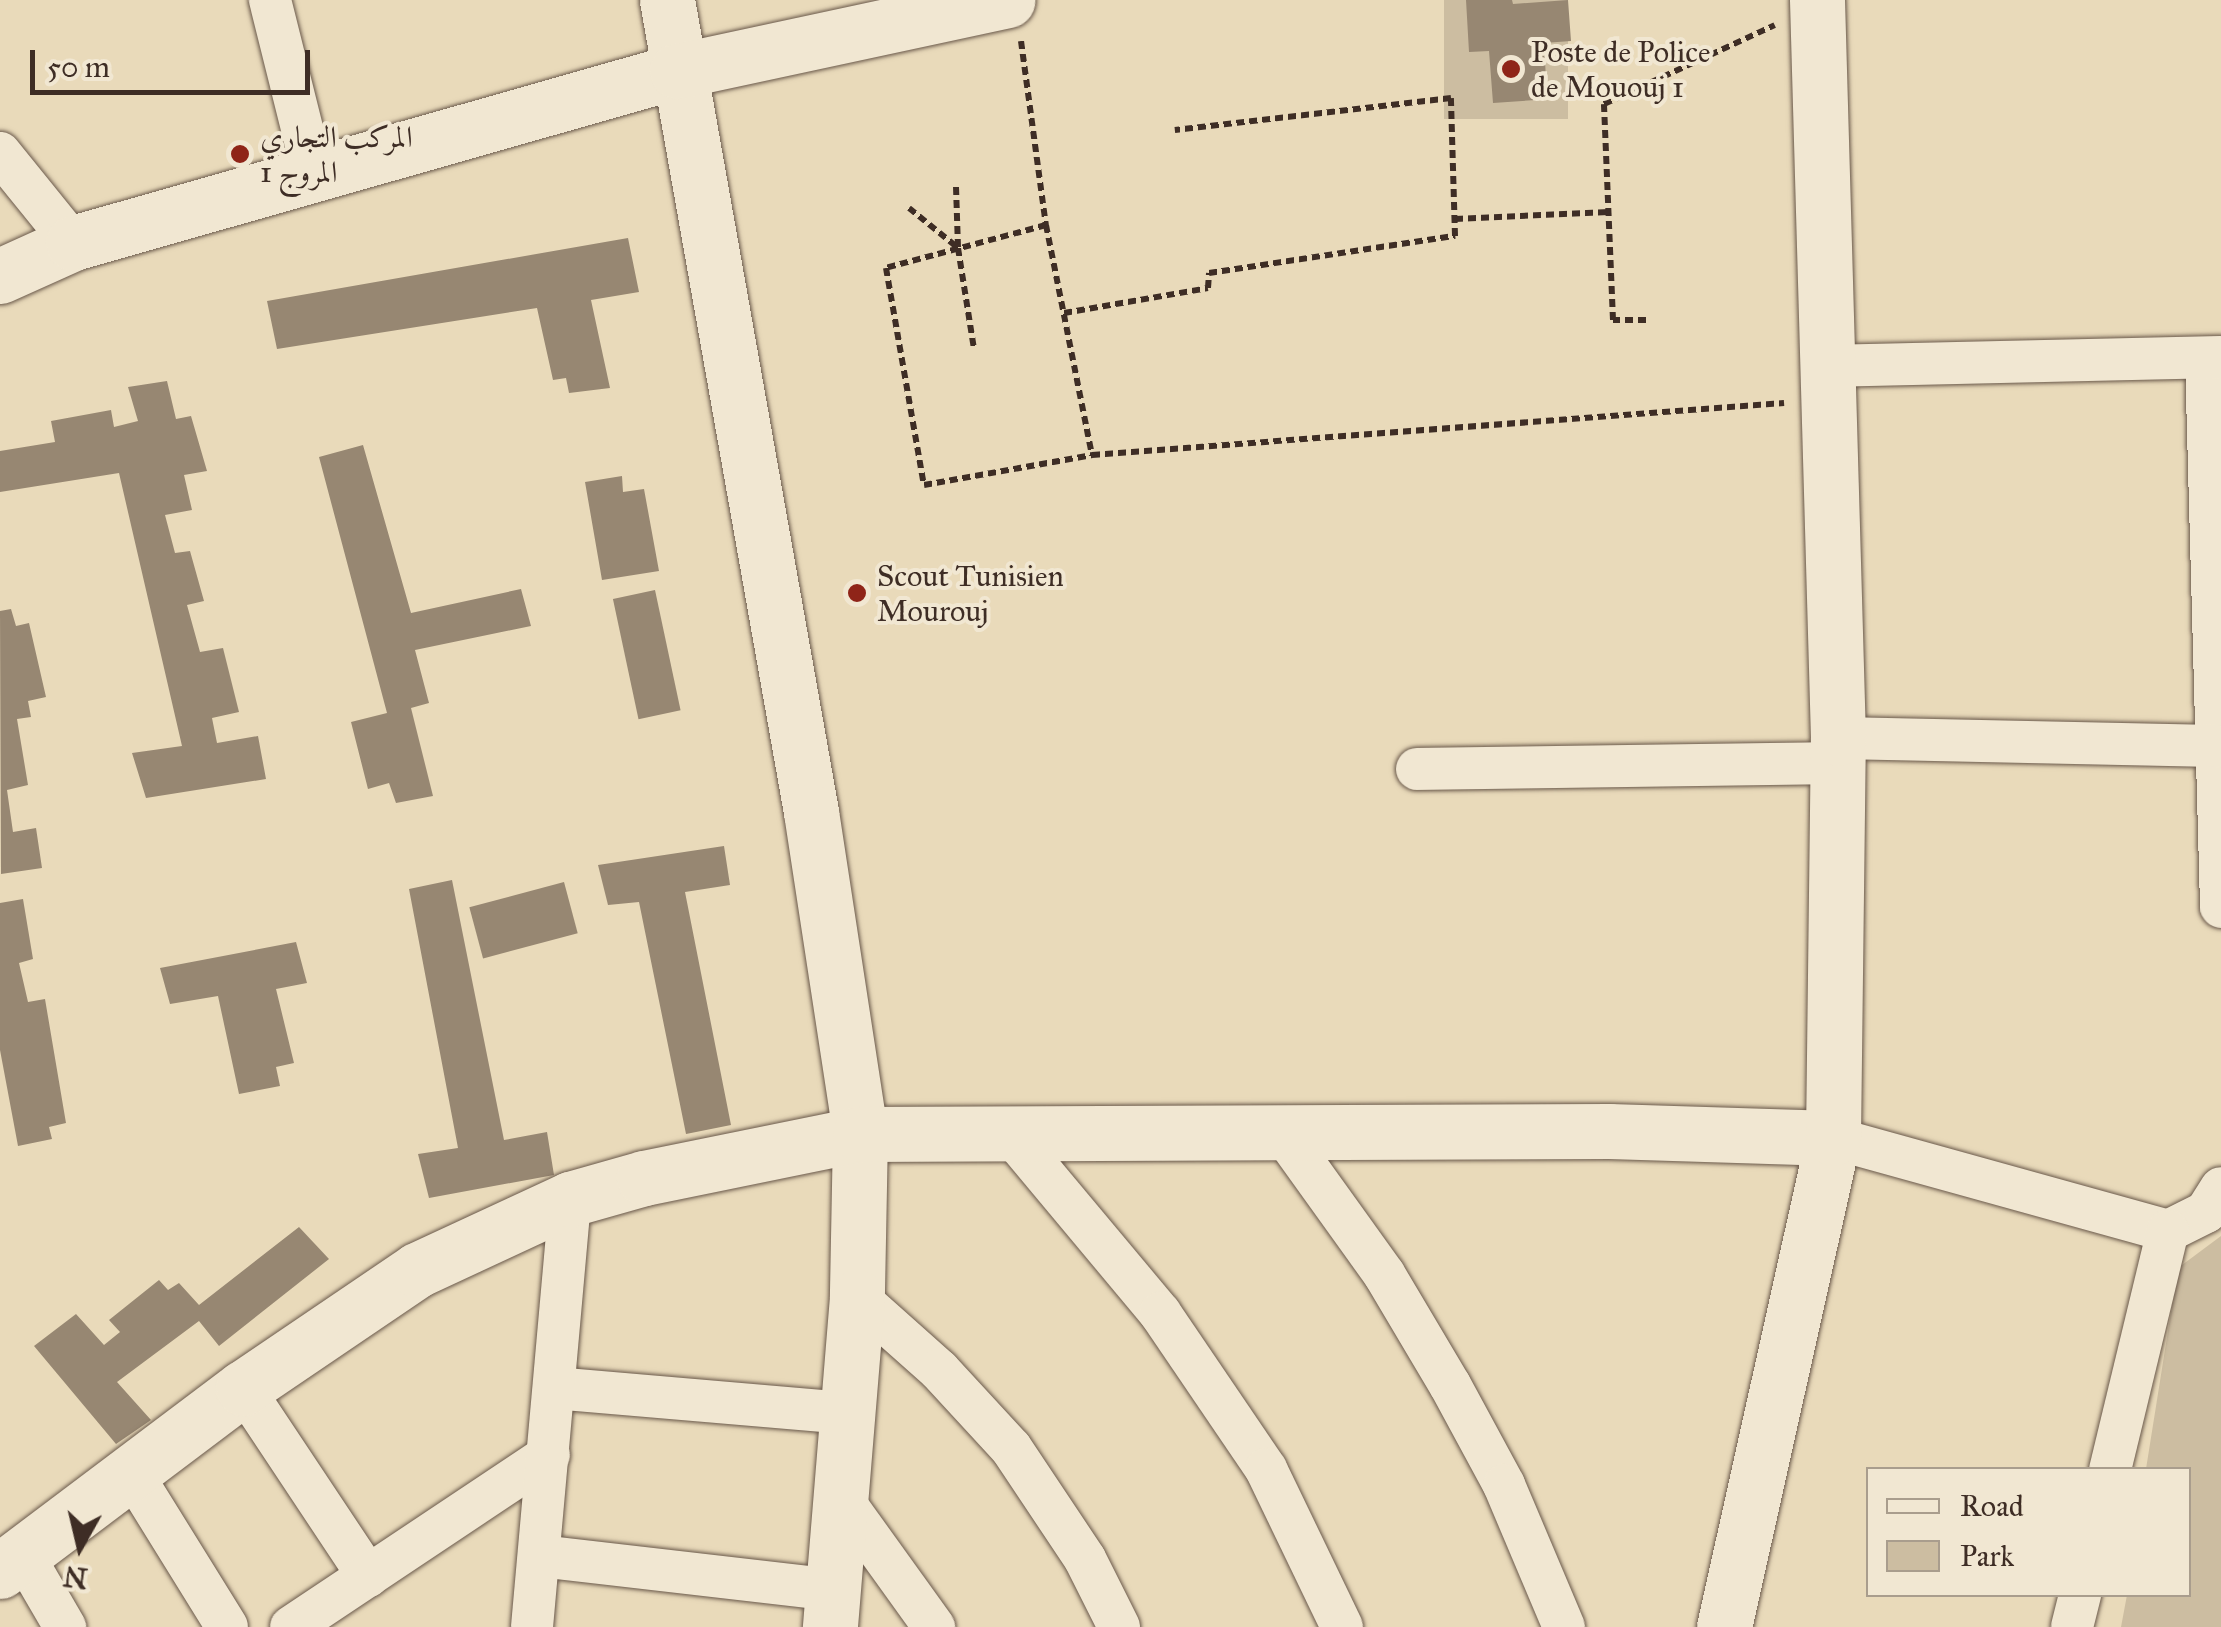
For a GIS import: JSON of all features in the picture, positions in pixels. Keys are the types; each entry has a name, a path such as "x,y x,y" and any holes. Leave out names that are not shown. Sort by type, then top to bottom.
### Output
{"street":[{"path":"270,0 313,173"},
{"path":"540,1556 832,1608 857,1297 860,1134 811,812 676,71 667,0"},
{"path":"1724,1627 1833,1138 1838,751 1817,3"},
{"path":"0,276 73,244 676,71 1014,19"},
{"path":"0,153 73,244"},
{"path":"1825,383 2214,358 2221,907"},
{"path":"1417,769 1838,751 2218,746"},
{"path":"1006,1130 1160,1313 1266,1469 1342,1627"},
{"path":"65,1627 11,1562 243,1388 417,1270 570,1199 644,1178 860,1134 1006,1130 1609,1130 1833,1138 2168,1231 2206,1212 2221,1188"},
{"path":"1282,1132 1384,1274 1450,1385 1504,1485 1564,1627"},
{"path":"532,1627 570,1199"},
{"path":"2111,1467 2168,1231"},
{"path":"857,1297 939,1370 1010,1448 1085,1559 1118,1627"},
{"path":"243,1388 368,1576"},
{"path":"554,1388 847,1412"},
{"path":"292,1627 549,1455"},
{"path":"132,1472 227,1627"},
{"path":"842,1499 934,1627"},
{"path":"2072,1627 2079,1597"}],"path":[{"path":"1646,320 1612,320 1604,104 1817,3"},
{"path":"1014,19 1046,225 1092,455"},
{"path":"1064,313 1208,288 1208,273 1455,236 1451,98 1175,130"},
{"path":"956,188 958,248 974,349"},
{"path":"909,208 958,248"},
{"path":"1454,218 1608,212"},
{"path":"1046,225 886,268 924,485 1092,455 1825,383"}],"green space":[{"name":"Poste de Police de Mououj 1","path":"1444,0 1568,0 1568,119 1444,119"},
{"path":"2221,1236 2221,1627 2121,1627 2127,1597 2191,1597 2191,1467 2146,1467 2178,1268"}],"building":[{"path":"1466,0 1512,0 1513,4 1568,0 1571,41 1544,43 1546,79 1534,80 1535,100 1493,103 1489,51 1469,52"},
{"path":"628,238 639,292 591,300 610,388 569,393 566,378 553,380 537,308 277,349 267,301"},
{"path":"167,381 176,419 191,416 207,471 184,475 192,510 165,515 175,553 190,551 204,601 187,605 200,652 223,648 239,712 212,718 217,743 258,736 266,779 146,798 132,753 182,746 119,473 0,492 0,451 55,442 51,421 111,410 114,427 138,421 128,387"},
{"path":"363,445 411,613 521,589 531,626 415,650 429,703 411,708 433,796 396,803 389,783 368,789 351,722 387,713 319,457"},
{"path":"622,476 623,492 644,489 659,571 602,580 585,482"},
{"path":"655,590 681,710 639,719 613,599"},
{"path":"11,609 16,626 29,623 46,697 28,701 31,717 17,719 28,785 7,790 13,832 36,828 42,868 1,874 0,611"},
{"path":"724,846 730,885 685,892 731,1125 686,1134 639,902 608,905 598,865"},
{"path":"452,880 504,1140 547,1132 554,1175 429,1198 418,1154 458,1148 409,889"},
{"path":"564,882 578,933 483,959 469,907"},
{"path":"23,899 33,959 19,963 28,1002 45,999 66,1123 49,1127 52,1139 18,1146 0,1050 0,903"},
{"path":"296,942 307,983 276,989 294,1063 276,1067 280,1086 239,1094 218,996 170,1004 160,968"},
{"path":"299,1227 329,1259 219,1346 199,1321 117,1382 151,1420 116,1444 34,1346 76,1314 104,1345 120,1332 109,1320 159,1280 168,1290 179,1283 199,1305"}],"place":[{"name":"Poste de Police de Mououj 1","path":"1511,69"},
{"name":"المركب التجاري المروج 1","path":"240,154"},
{"name":"Scout Tunisien Mourouj","path":"857,593"}]}
